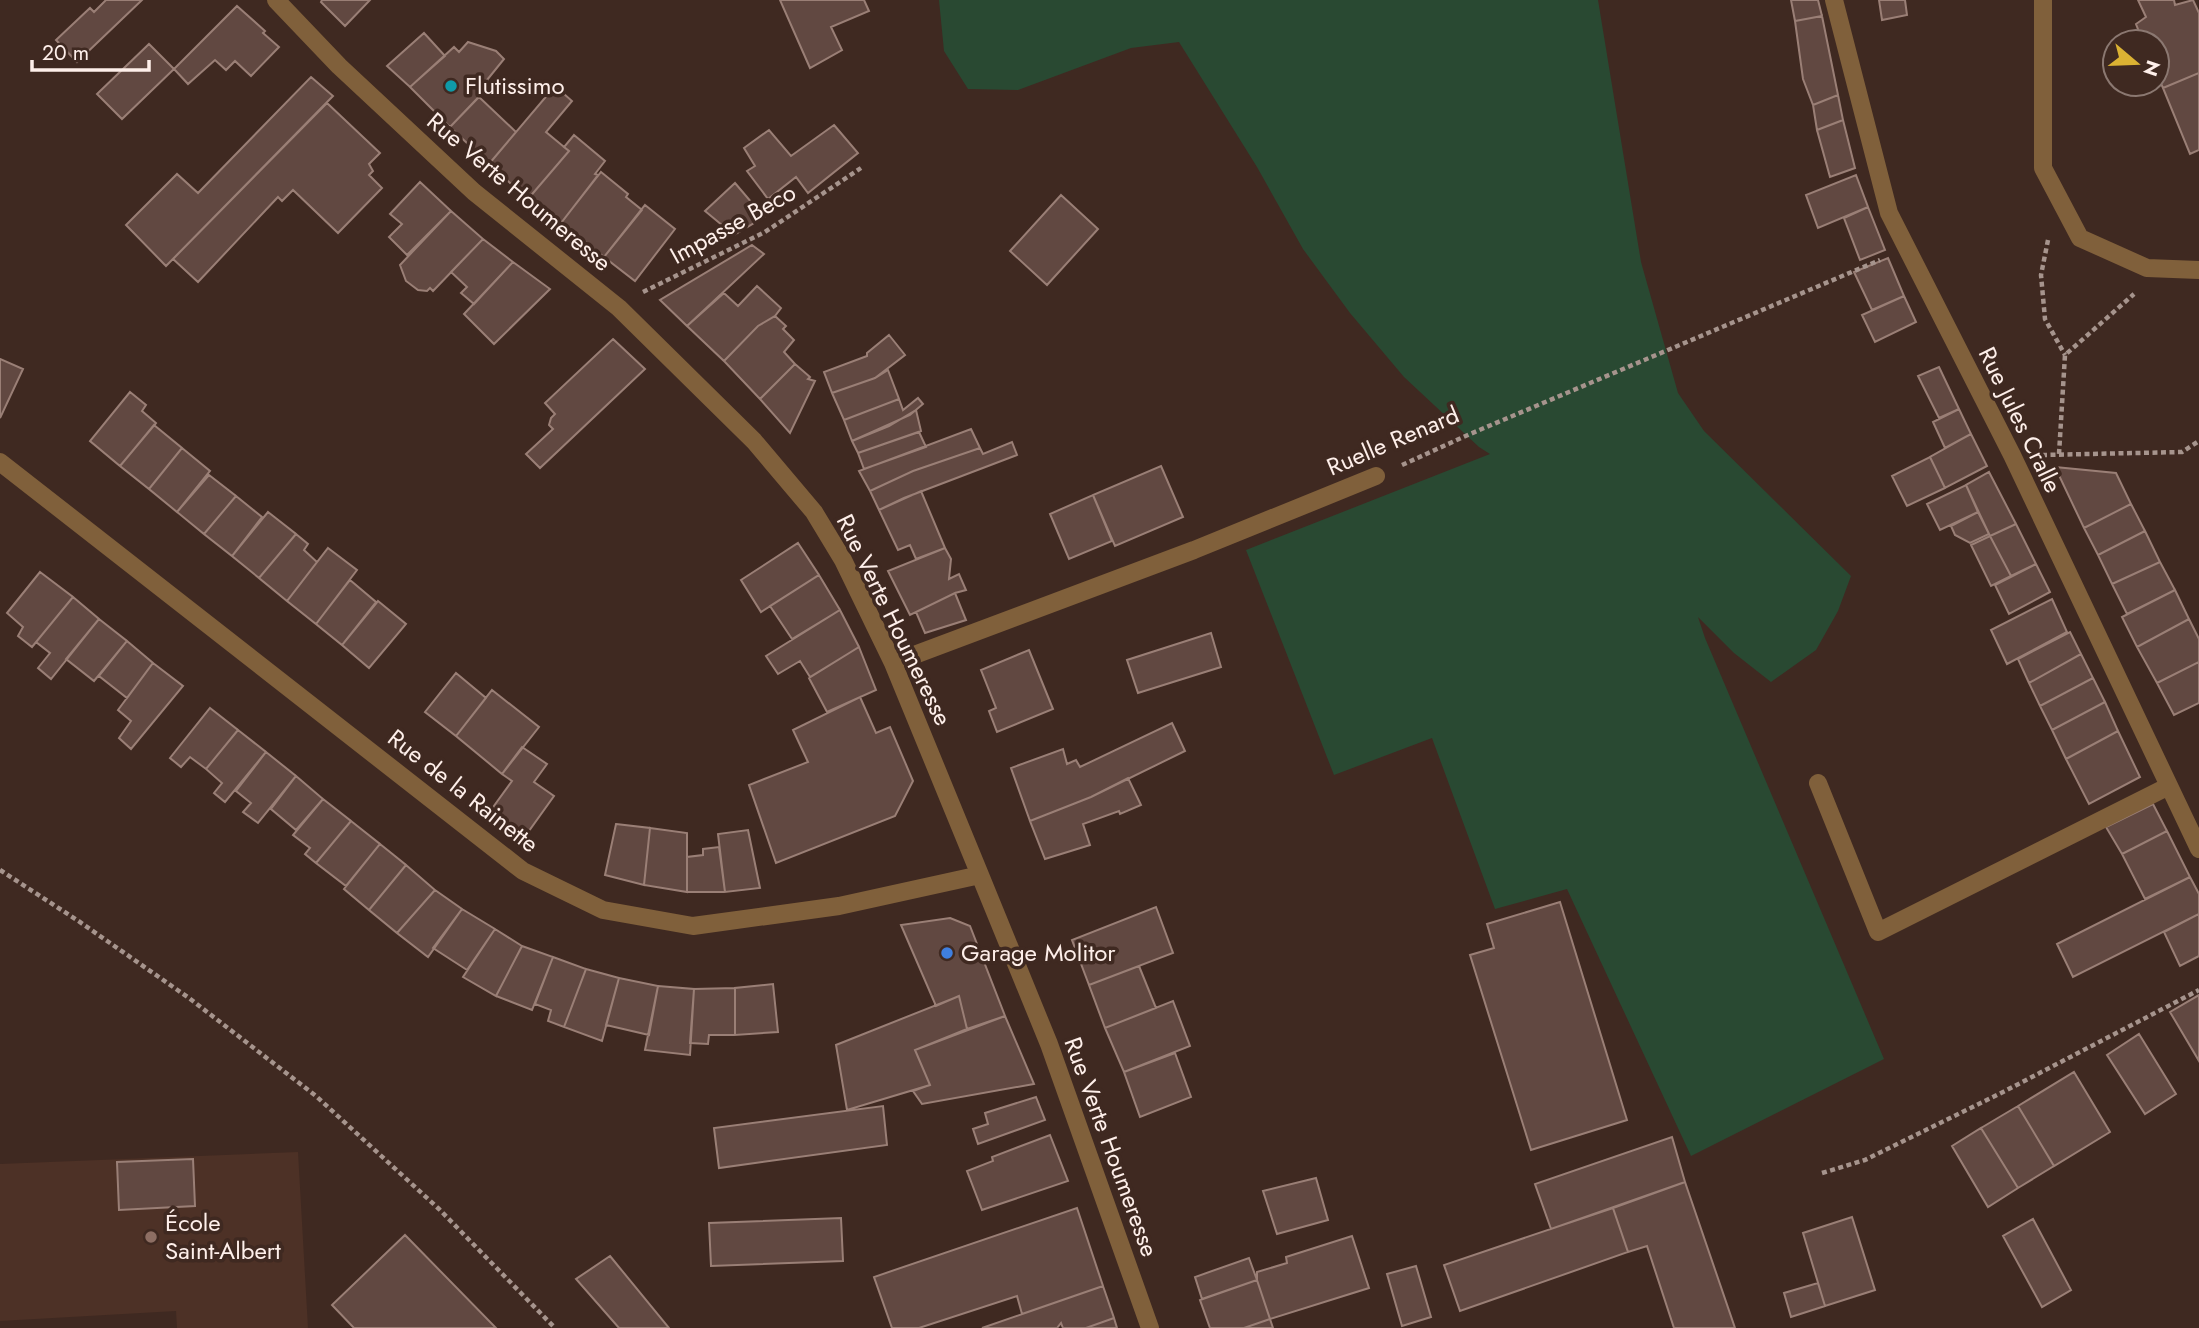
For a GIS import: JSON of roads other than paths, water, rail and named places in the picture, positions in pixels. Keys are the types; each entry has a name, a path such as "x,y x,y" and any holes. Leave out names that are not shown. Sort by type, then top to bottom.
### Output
{"street":[{"name":"Rue Verte Houmeresse","path":"276,0 339,66 474,192 619,308 754,441 814,512 843,561 893,663 981,875 1049,1044 1150,1328"},
{"name":"Rue Jules Cralle","path":"1835,0 1889,213 2012,455 2199,849"},
{"path":"2043,0 2043,168 2080,238 2147,268 2199,270"},
{"name":"Rue de la Rainette","path":"0,461 523,871 603,910 693,926 839,906 981,875"},
{"name":"Ruelle Renard","path":"893,663 1194,550 1376,476"},
{"path":"1818,783 1878,932 2169,786"}],"place":[{"name":"Flutissimo","path":"451,86"},
{"name":"Garage Molitor","path":"947,953"},
{"name":"École Saint-Albert","path":"151,1237"}]}
